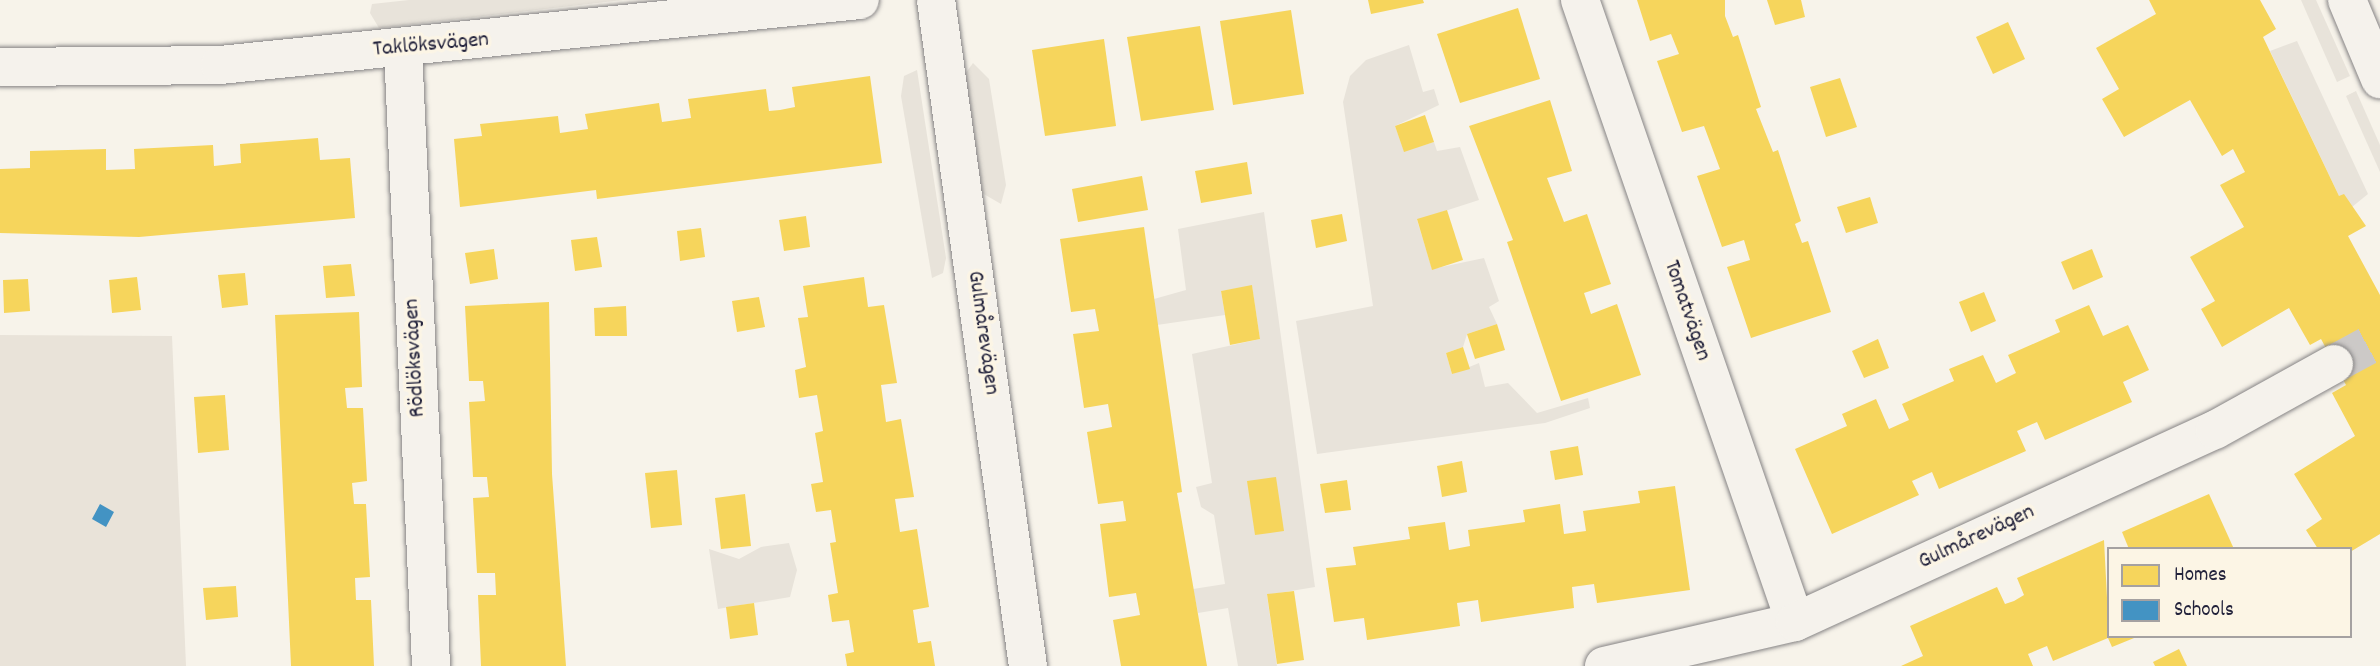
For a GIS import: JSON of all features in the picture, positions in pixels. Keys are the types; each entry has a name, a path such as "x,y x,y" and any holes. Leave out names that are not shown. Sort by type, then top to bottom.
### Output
{"street":[{"name":"Taklöksvägen","path":"0,67 220,65 402,49 701,9 860,0"},
{"name":"Gulmårevägen","path":"936,0 1028,666"},
{"name":"Tomatvägen","path":"1580,0 1795,622"},
{"path":"2347,0 2380,79"},
{"name":"Rödlöksvägen","path":"402,49 431,666"},
{"name":"Gulmårevägen","path":"1604,666 1795,622 2214,430 2334,365"}],"shaded area":[{"path":"409,0 623,0 379,28 370,13 372,4"},
{"path":"2301,0 2316,0 2350,76 2337,82"},
{"path":"2297,41 2368,194 2352,207 2339,196 2270,51"},
{"path":"1409,45 1423,92 1434,89 1439,105 1395,126 1404,151 1434,142 1437,151 1460,147 1479,200 1417,220 1432,269 1484,258 1499,301 1489,307 1497,324 1467,334 1463,347 1446,353 1452,374 1479,363 1485,387 1508,383 1537,413 1588,398 1590,408 1545,423 1317,454 1296,321 1373,306 1343,102 1350,76 1366,60"},
{"path":"973,63 989,79 1006,185 1001,204 982,193 965,74"},
{"path":"917,70 946,258 943,273 932,278 901,96 904,76"},
{"path":"2356,91 2380,145 2380,172 2346,96"},
{"path":"1264,212 1315,587 1267,595 1277,666 1238,666 1228,608 1198,613 1193,589 1225,584 1214,515 1201,507 1196,487 1212,483 1192,354 1260,339 1252,286 1221,291 1225,315 1157,325 1154,299 1186,290 1178,229"},
{"path":"0,335 172,336 186,666 0,666"},
{"path":"789,543 797,570 790,597 718,609 709,549 739,559 761,547"}],"building: Homes":[{"path":"1368,0 1423,0 1424,3 1371,14"},
{"path":"1637,0 1725,0 1725,16 1733,37 1738,35 1761,107 1756,109 1773,152 1778,150 1801,221 1795,224 1802,243 1808,241 1831,312 1751,338 1727,267 1750,260 1744,240 1722,247 1697,176 1720,169 1704,126 1682,132 1657,61 1679,54 1671,34 1650,41"},
{"path":"1767,0 1801,0 1805,17 1775,25"},
{"path":"2149,0 2260,0 2276,29 2263,37 2339,196 2344,194 2366,226 2348,236 2380,295 2380,534 2352,551 2352,547 2317,547 2306,530 2322,519 2294,474 2355,436 2332,393 2346,385 2321,339 2310,345 2289,308 2222,347 2201,309 2215,301 2190,257 2244,227 2220,185 2245,172 2233,149 2222,156 2190,100 2124,137 2102,99 2119,89 2096,48 2156,14"},
{"path":"1518,8 1540,79 1460,103 1437,34"},
{"path":"1291,10 1304,94 1233,105 1220,21"},
{"path":"2008,22 2025,59 1993,74 1976,37"},
{"path":"1200,26 1214,110 1141,121 1127,37"},
{"path":"1104,39 1116,126 1045,136 1032,50"},
{"path":"870,76 882,163 597,199 596,190 460,207 454,139 482,136 480,124 558,116 560,133 588,129 585,114 659,103 662,122 691,118 688,99 766,89 769,111 780,110 795,107 792,87"},
{"path":"1840,78 1857,127 1826,137 1810,87"},
{"path":"1550,100 1572,171 1547,178 1564,222 1587,214 1611,284 1584,293 1591,314 1617,304 1641,375 1561,401 1507,242 1513,240 1469,126"},
{"path":"1425,115 1434,142 1404,152 1395,126"},
{"path":"318,138 320,160 350,158 355,218 139,237 0,233 0,169 30,168 30,151 106,149 106,170 135,169 134,149 213,145 214,166 241,163 240,144"},
{"path":"1247,162 1252,194 1201,203 1195,171"},
{"path":"1142,176 1148,210 1078,222 1072,189"},
{"path":"1870,197 1878,223 1846,233 1837,207"},
{"path":"1447,210 1463,260 1432,270 1417,219"},
{"path":"1342,214 1347,241 1316,248 1311,220"},
{"path":"806,216 810,247 784,251 779,220"},
{"path":"1144,227 1182,492 1177,493 1207,666 1121,666 1113,620 1140,615 1136,593 1109,597 1100,524 1126,521 1123,501 1098,504 1087,432 1112,427 1108,404 1084,408 1073,334 1099,331 1095,309 1071,312 1060,239"},
{"path":"701,228 705,257 680,261 677,231"},
{"path":"597,237 602,267 575,271 571,240"},
{"path":"494,249 498,279 470,284 465,253"},
{"path":"2092,249 2103,277 2073,290 2061,262"},
{"path":"351,264 355,296 326,298 323,266"},
{"path":"245,273 248,305 222,308 218,275"},
{"path":"137,277 141,310 112,313 109,280"},
{"path":"864,277 868,307 884,305 897,383 881,385 886,422 901,419 914,497 895,499 900,532 917,529 929,607 913,610 918,643 931,641 935,666 847,666 845,654 854,652 849,620 832,622 828,595 838,593 830,543 836,542 831,510 816,512 811,484 823,482 815,433 823,431 817,395 799,398 795,370 806,367 798,318 808,317 803,286"},
{"path":"28,279 30,311 4,313 3,280"},
{"path":"1252,285 1260,339 1230,345 1221,291"},
{"path":"1984,292 1996,321 1971,332 1959,302"},
{"path":"759,297 765,327 737,332 732,301"},
{"path":"549,302 552,474 566,666 481,666 478,595 496,595 495,573 477,573 473,498 489,497 487,477 473,477 469,402 485,401 483,381 469,381 465,306"},
{"path":"2089,305 2103,336 2128,325 2149,370 2123,382 2132,402 2045,440 2037,422 2017,431 2026,451 1939,489 1932,472 1912,481 1919,495 1832,534 1795,449 1847,426 1842,414 1876,399 1889,429 1909,420 1902,404 1954,381 1949,369 1983,355 1996,383 2016,373 2008,355 2060,332 2055,320"},
{"path":"626,306 627,336 595,336 594,308"},
{"path":"359,312 362,387 345,388 347,408 363,408 367,481 352,483 354,504 366,504 370,577 355,578 356,600 371,600 374,666 291,666 275,315"},
{"path":"1497,324 1505,350 1475,359 1467,334"},
{"path":"1878,339 1889,368 1864,378 1852,351"},
{"path":"1463,347 1470,369 1452,374 1446,353"},
{"path":"225,395 229,450 198,453 194,397"},
{"path":"1578,446 1583,475 1555,480 1550,451"},
{"path":"1462,461 1467,492 1442,497 1437,466"},
{"path":"677,470 682,525 651,528 645,473"},
{"path":"1276,477 1284,531 1255,535 1247,481"},
{"path":"1347,480 1351,510 1325,513 1320,484"},
{"path":"1675,486 1690,590 1597,603 1594,584 1572,587 1574,608 1481,622 1478,600 1457,603 1460,626 1367,640 1364,618 1334,622 1326,568 1356,565 1353,547 1410,539 1408,527 1445,522 1449,550 1470,546 1468,530 1525,522 1523,510 1560,504 1564,534 1586,531 1583,511 1640,503 1638,491"},
{"path":"745,494 751,546 721,549 715,498"},
{"path":"2209,494 2233,547 2128,547 2122,532"},
{"path":"2104,540 2108,638 2053,661 2047,646 2028,654 2033,666 1901,666 1923,656 1910,626 1997,587 2005,604 2014,601 2024,595 2017,578"},
{"path":"236,586 238,617 206,620 203,588"},
{"path":"1294,591 1304,660 1277,664 1267,594"},
{"path":"754,603 758,635 730,639 726,607"},
{"path":"2108,638 2134,638 2112,647"},
{"path":"2179,649 2187,666 2155,666 2153,662"}],"building: Schools":[{"path":"100,504 114,512 106,527 92,519"}],"tunnel":[{"path":"2334,364 2380,339"}]}
